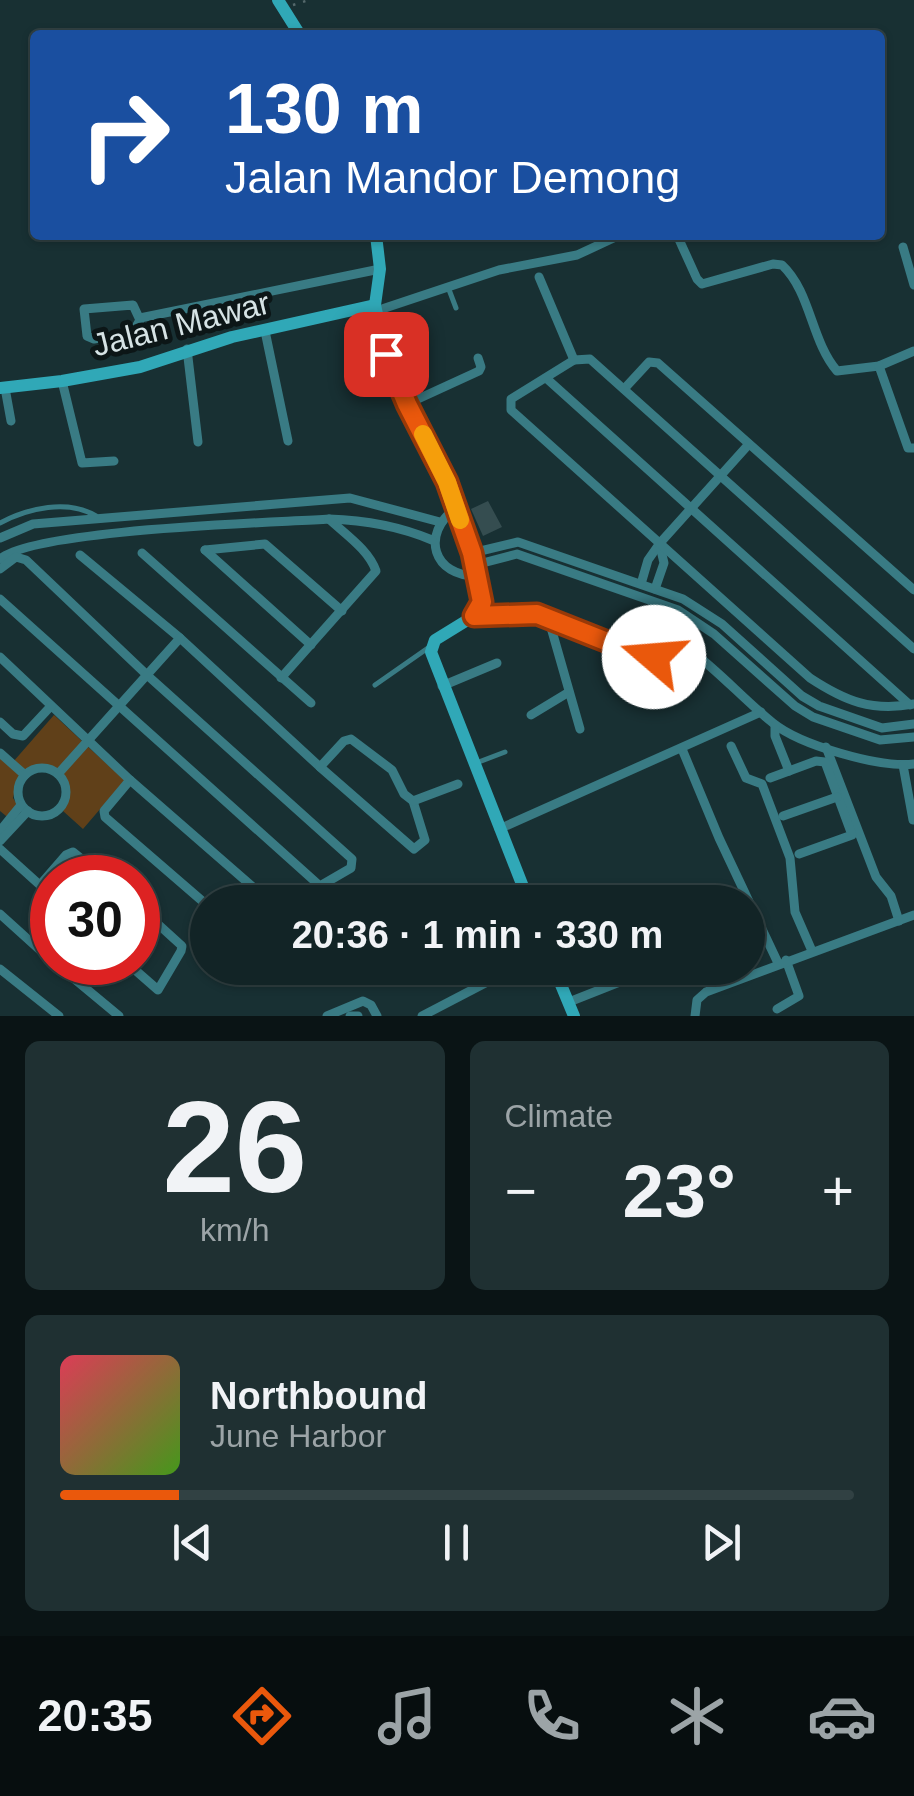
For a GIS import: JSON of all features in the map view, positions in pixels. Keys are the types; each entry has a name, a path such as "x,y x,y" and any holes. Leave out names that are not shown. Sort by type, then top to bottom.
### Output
{"main road":[{"path":"280,4 297,30"},
{"path":"377,240 380,269 375,308 386,354 447,482 475,565 482,602 474,616 442,633 430,646 442,686 522,885"},
{"name":"Jalan Mawar","path":"3,388 140,366 188,349 375,308"},
{"path":"561,985 574,1016"}],"street":[{"name":"Jalan Mawar","path":"375,308 499,270 563,259 608,240"},
{"path":"679,240 696,280 702,284 782,265 794,278 824,350 838,371 879,366 914,350"},
{"path":"903,248 914,284"},
{"path":"140,318 380,269"},
{"path":"539,277 574,360"},
{"path":"131,305 140,318 139,326 131,334 94,339 87,336 83,312 87,308 131,305"},
{"path":"265,330 288,441"},
{"path":"188,349 198,442"},
{"path":"407,404 478,371 478,358"},
{"path":"912,704 871,708 831,692 810,678 508,405 574,360 590,359 914,649"},
{"path":"624,389 649,362 658,363 914,590"},
{"path":"879,366 908,448 914,448"},
{"path":"546,378 912,704"},
{"path":"62,381 82,463 114,461"},
{"path":"3,388 11,421"},
{"path":"641,584 648,560 660,544 749,444"},
{"path":"0,538 33,524 350,498 440,522"},
{"path":"432,540 440,522 456,508"},
{"path":"416,533 421,515"},
{"path":"0,559 18,548 49,542 328,519 416,533 432,540 449,568 467,576 475,565 518,542 702,609 802,696 882,728 910,725 911,737 880,740 814,718 795,706 714,634 678,610 518,554 475,565"},
{"path":"281,678 376,567 328,519"},
{"path":"311,645 205,550 266,544 342,611"},
{"path":"655,589 664,563 660,544"},
{"path":"142,552 312,703"},
{"path":"80,554 180,638 320,767 414,848 426,840 413,801 404,794 392,770 355,740 344,741 320,767"},
{"path":"0,569 21,556 352,859 351,868 320,886 0,599"},
{"path":"474,616 524,613 548,617 643,656 690,650 775,726 869,762 909,764 913,820"},
{"path":"548,617 580,729"},
{"path":"58,774 180,638"},
{"path":"0,656 130,780 250,885"},
{"path":"442,686 497,663"},
{"path":"760,674 768,666"},
{"path":"532,714 570,692"},
{"path":"0,722 13,734 23,736 51,706"},
{"path":"499,830 760,712"},
{"path":"775,726 789,771"},
{"path":"730,746 746,778 762,784 793,869 794,912 812,950"},
{"path":"826,747 876,876 891,896 899,921"},
{"path":"682,749 719,838 799,996 777,1009"},
{"path":"0,754 25,776"},
{"path":"770,778 816,761 825,762 838,796 852,835 799,854"},
{"path":"41,768 58,774 66,787 60,808 47,815 25,808 19,786 25,776 41,768"},
{"path":"130,780 104,811 105,817 190,890"},
{"path":"413,801 458,784"},
{"path":"783,816 838,796"},
{"path":"0,831 25,808"},
{"path":"0,842 25,808"},
{"path":"0,849 30,875"},
{"path":"0,914 30,941"},
{"path":"695,1016 694,1007 700,996 812,950 914,915"},
{"path":"152,985 158,990 182,946 160,926"},
{"path":"0,969 59,1016"},
{"path":"82,985 119,1016"},
{"path":"422,1016 481,985"},
{"path":"568,1002 612,985"},
{"path":"326,1016 364,1000 372,1004 377,1016"},
{"path":"350,1016 358,1016"}],"lane":[{"path":"448,287 456,308"},
{"path":"0,523 25,510 82,508 100,518"},
{"path":"375,685 430,646"},
{"path":"474,764 505,752"}],"path":[{"path":"280,4 308,0"}],"shaded area":[{"path":"54,715 83,742 58,770 40,765 25,772 13,762"},
{"path":"87,746 125,780 83,829 63,811 68,795 62,775"},
{"path":"0,758 19,775 13,798 20,809 11,820 0,811"}],"building":[{"path":"488,501 502,527 483,536 471,509"}],"slow traffic":[{"path":"423,434 447,482 460,520"}],"route":[{"path":"386,354 447,482 472,553 482,602 474,616 537,614 654,657"}]}
